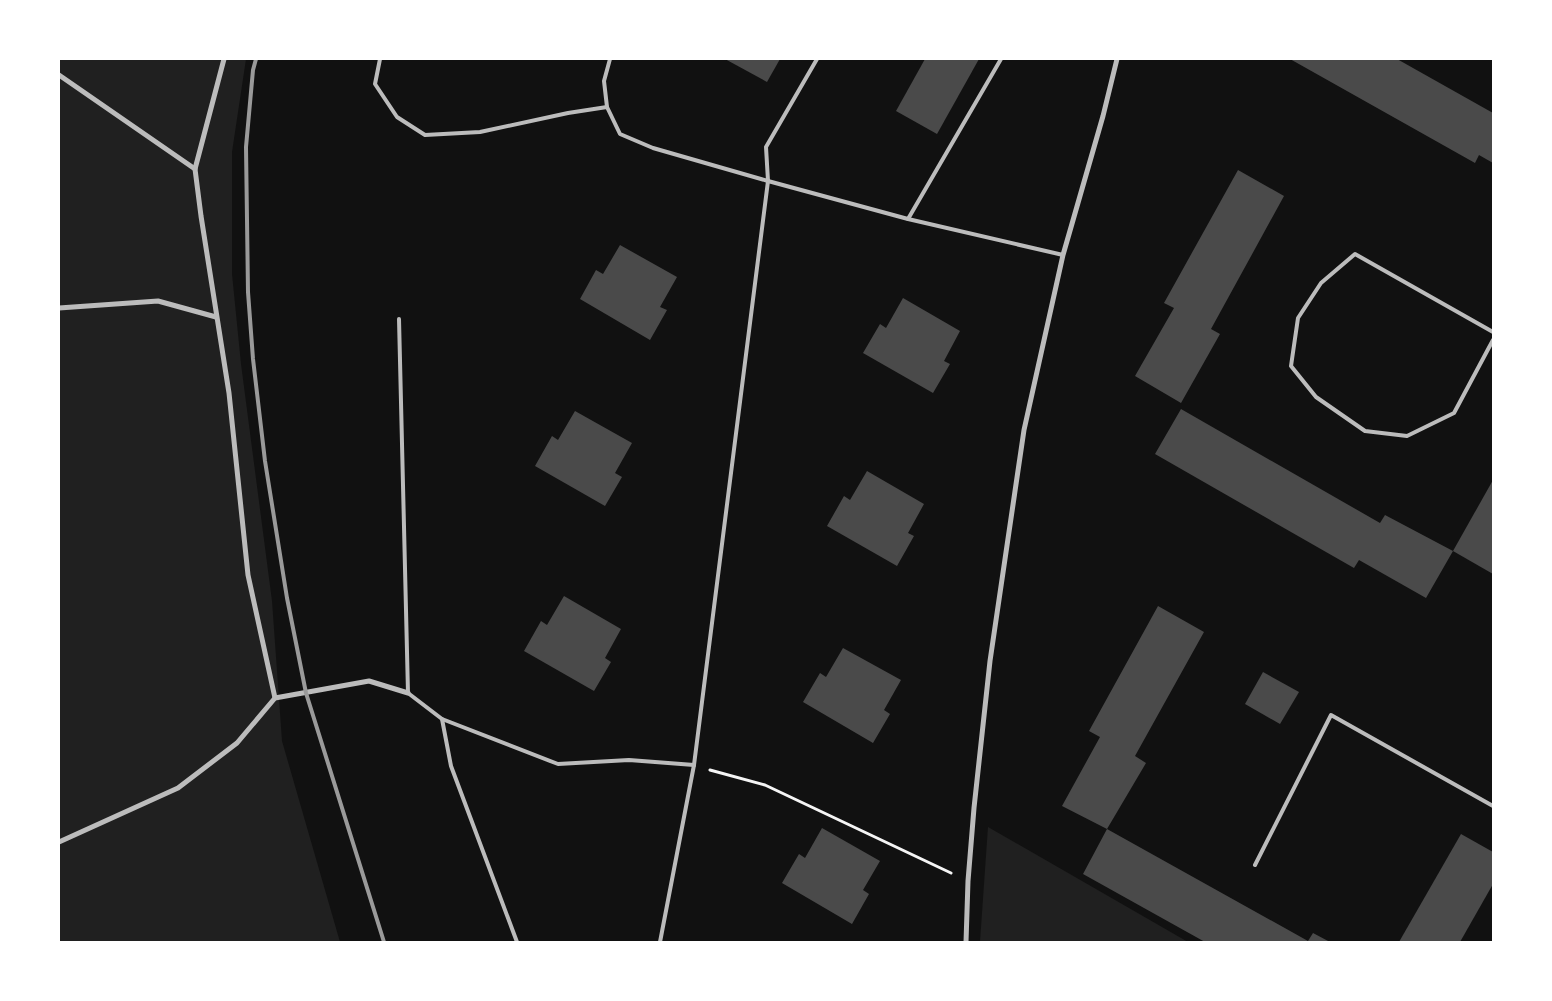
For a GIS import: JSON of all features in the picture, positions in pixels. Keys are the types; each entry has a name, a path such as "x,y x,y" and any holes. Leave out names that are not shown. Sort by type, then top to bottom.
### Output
{"street":[{"path":"224,59 195,169 229,393 248,575 275,698"},
{"path":"966,942 968,881 974,808 990,662 1024,430 1063,255 1103,116 1117,59"},
{"path":"59,75 195,169"},
{"path":"59,308 158,301 216,317"},
{"path":"59,842 178,788 237,743 275,698 369,681 408,693"}],"lane":[{"path":"380,59 376,84 397,117 426,134 480,132 568,113 607,107"},
{"path":"610,59 604,81 607,107 620,134 653,148 768,181 908,219 1063,255"},
{"path":"660,942 694,765 768,181 766,147 817,59"},
{"path":"908,219 1001,59"},
{"path":"1493,332 1354,254 1321,283 1298,318 1291,366 1316,397 1365,431 1407,436 1454,413 1493,340"},
{"path":"399,319 408,693 442,719 558,764 629,760 694,765"},
{"path":"1255,865 1331,715 1493,806"},
{"path":"442,719 451,766 517,942"}],"path":[{"path":"694,765 765,785 968,881"}],"shaded area":[{"path":"59,59 246,59 232,152 232,274 241,364 272,601 282,741 340,942 59,942"},
{"path":"988,827 1188,942 980,942"}],"building":[{"path":"725,59 780,59 767,82"},
{"path":"925,59 979,59 937,134 896,111"},
{"path":"1290,59 1397,59 1493,113 1493,163 1479,155 1475,163"},
{"path":"1238,170 1284,196 1211,329 1220,334 1181,403 1135,376 1174,308 1164,303"},
{"path":"620,245 677,277 660,307 667,310 650,340 580,299 596,270 603,274"},
{"path":"903,298 960,331 944,361 950,364 933,393 863,353 880,324 886,328"},
{"path":"1181,409 1380,523 1385,515 1453,551 1426,598 1359,560 1354,568 1155,454"},
{"path":"575,411 632,443 615,473 622,477 605,506 535,466 552,436 558,440"},
{"path":"867,471 924,504 908,533 914,536 897,566 827,526 844,496 850,500"},
{"path":"1493,480 1493,574 1453,551"},
{"path":"564,596 621,629 605,658 611,662 594,691 524,651 541,621 547,625"},
{"path":"1158,606 1204,632 1135,756 1146,763 1107,829 1062,806 1100,737 1089,731"},
{"path":"843,648 901,680 884,710 890,714 873,743 803,702 820,673 826,677"},
{"path":"1263,672 1299,692 1280,724 1245,704"},
{"path":"822,828 880,861 863,890 869,894 852,924 782,883 799,854 805,858"},
{"path":"1107,829 1308,941 1313,933 1330,942 1205,942 1083,874"},
{"path":"1461,834 1493,852 1493,884 1460,942 1399,942"}],"railway":[{"path":"256,59 253,70 246,147 248,292 253,359 265,461 287,598 306,693 384,942"}]}
